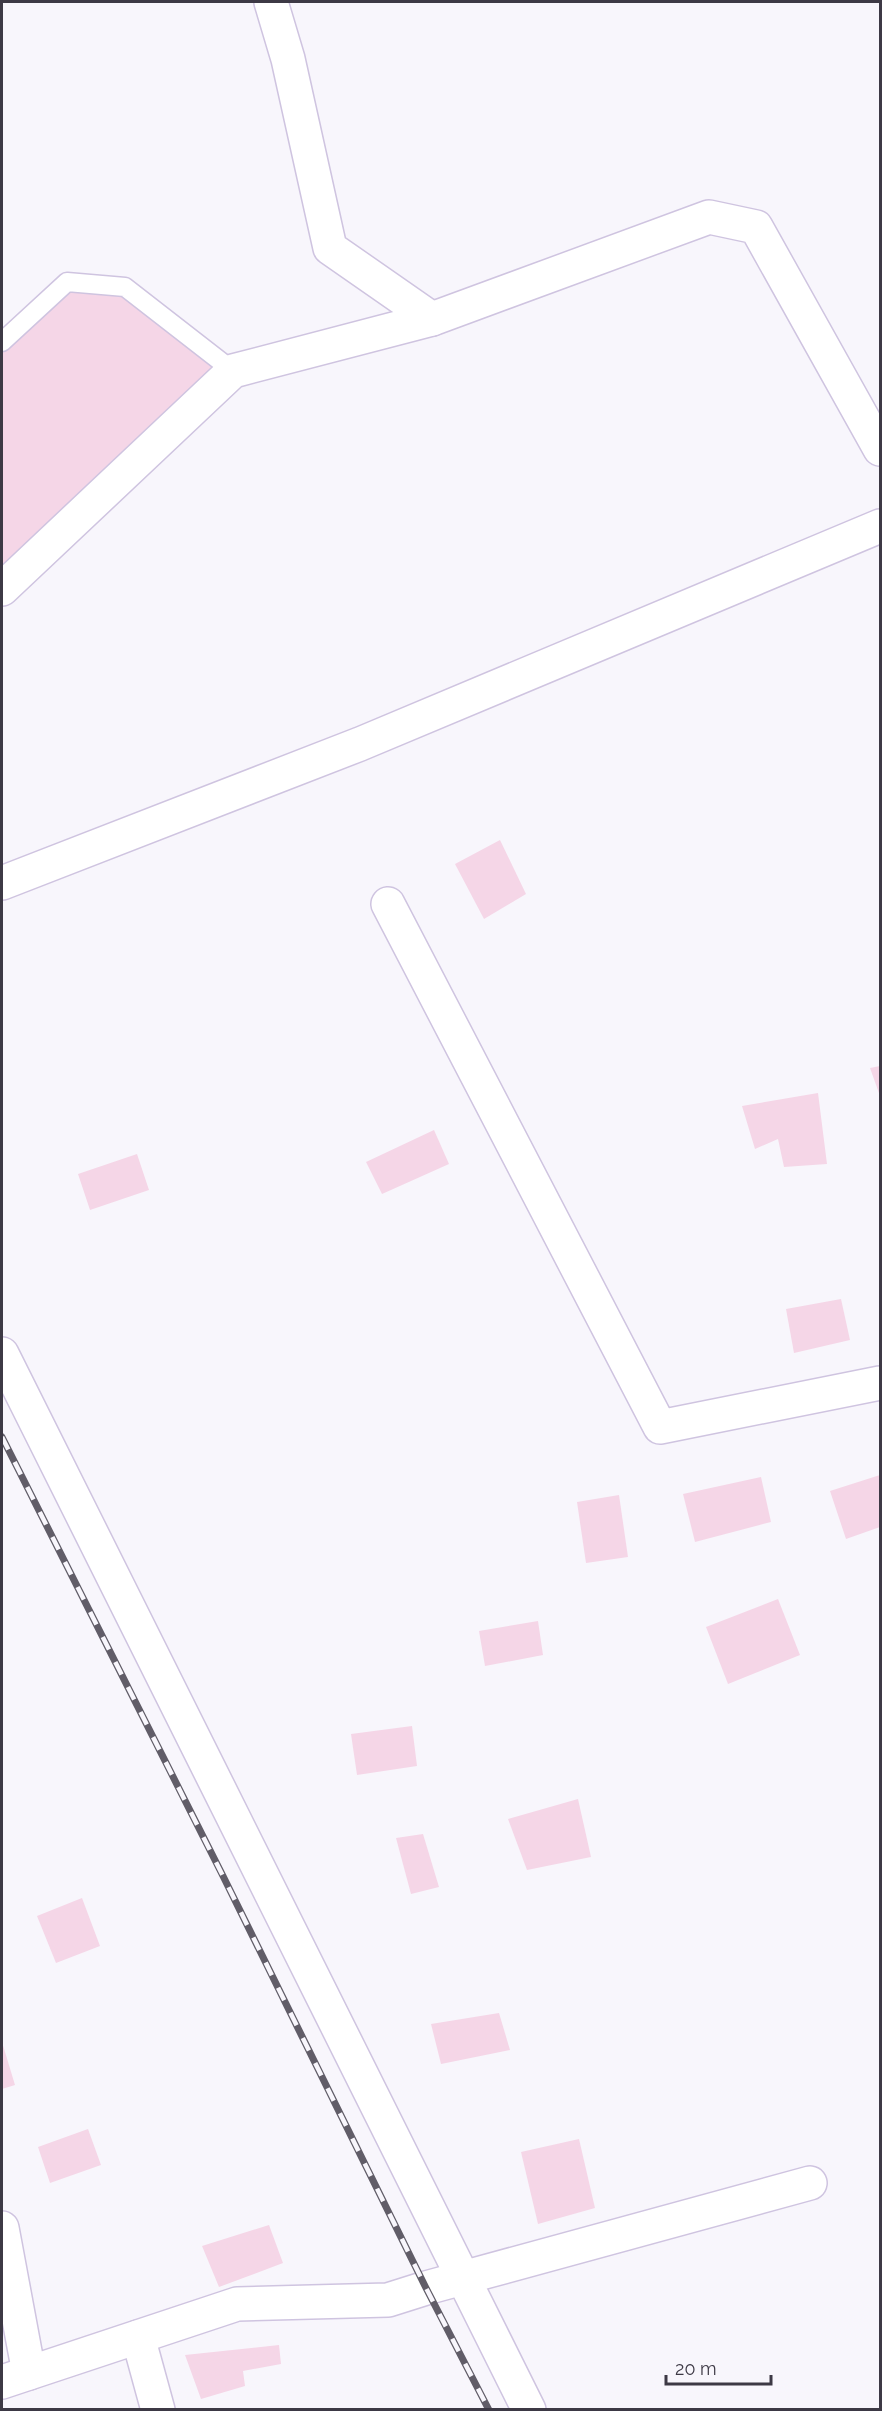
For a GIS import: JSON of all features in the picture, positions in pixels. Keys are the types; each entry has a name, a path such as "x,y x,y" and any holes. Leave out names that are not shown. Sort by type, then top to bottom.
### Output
{"street":[{"path":"271,2 288,59 330,248 432,319"},
{"path":"2,589 233,371 432,319 709,217 756,227 880,449"},
{"path":"2,883 360,744 880,526"},
{"path":"388,904 660,1427 880,1383"},
{"path":"2,1354 529,2409"},
{"path":"2,2228 15,2378 237,2304 388,2300 810,2183"},
{"path":"138,2337 158,2409"}],"lane":[{"path":"2,342 67,282 125,287 233,371"}],"building":[{"path":"67,282 125,287 233,371 2,589 2,342"},
{"path":"500,840 526,894 484,919 455,864"},
{"path":"880,1066 880,1096 870,1068"},
{"path":"818,1093 827,1164 784,1167 778,1139 755,1149 742,1106"},
{"path":"434,1130 449,1164 382,1194 366,1162"},
{"path":"137,1154 149,1190 90,1210 78,1174"},
{"path":"841,1299 850,1340 794,1353 786,1309"},
{"path":"880,1475 880,1527 846,1539 830,1491"},
{"path":"761,1477 771,1522 695,1542 683,1494"},
{"path":"619,1495 628,1557 586,1563 577,1502"},
{"path":"778,1599 800,1655 728,1684 706,1627"},
{"path":"538,1621 543,1655 485,1666 479,1631"},
{"path":"412,1726 417,1766 357,1775 351,1734"},
{"path":"578,1799 591,1857 527,1870 508,1819"},
{"path":"423,1834 439,1887 411,1894 396,1838"},
{"path":"82,1898 100,1946 56,1963 37,1916"},
{"path":"499,2013 510,2050 441,2064 431,2024"},
{"path":"2,2042 15,2085 2,2089"},
{"path":"88,2129 101,2165 50,2183 38,2147"},
{"path":"579,2139 595,2208 538,2224 521,2152"},
{"path":"269,2225 283,2263 219,2287 202,2246"},
{"path":"279,2345 281,2364 243,2371 245,2386 201,2399 185,2355"}],"railway":[{"path":"2,1437 489,2410"}]}
